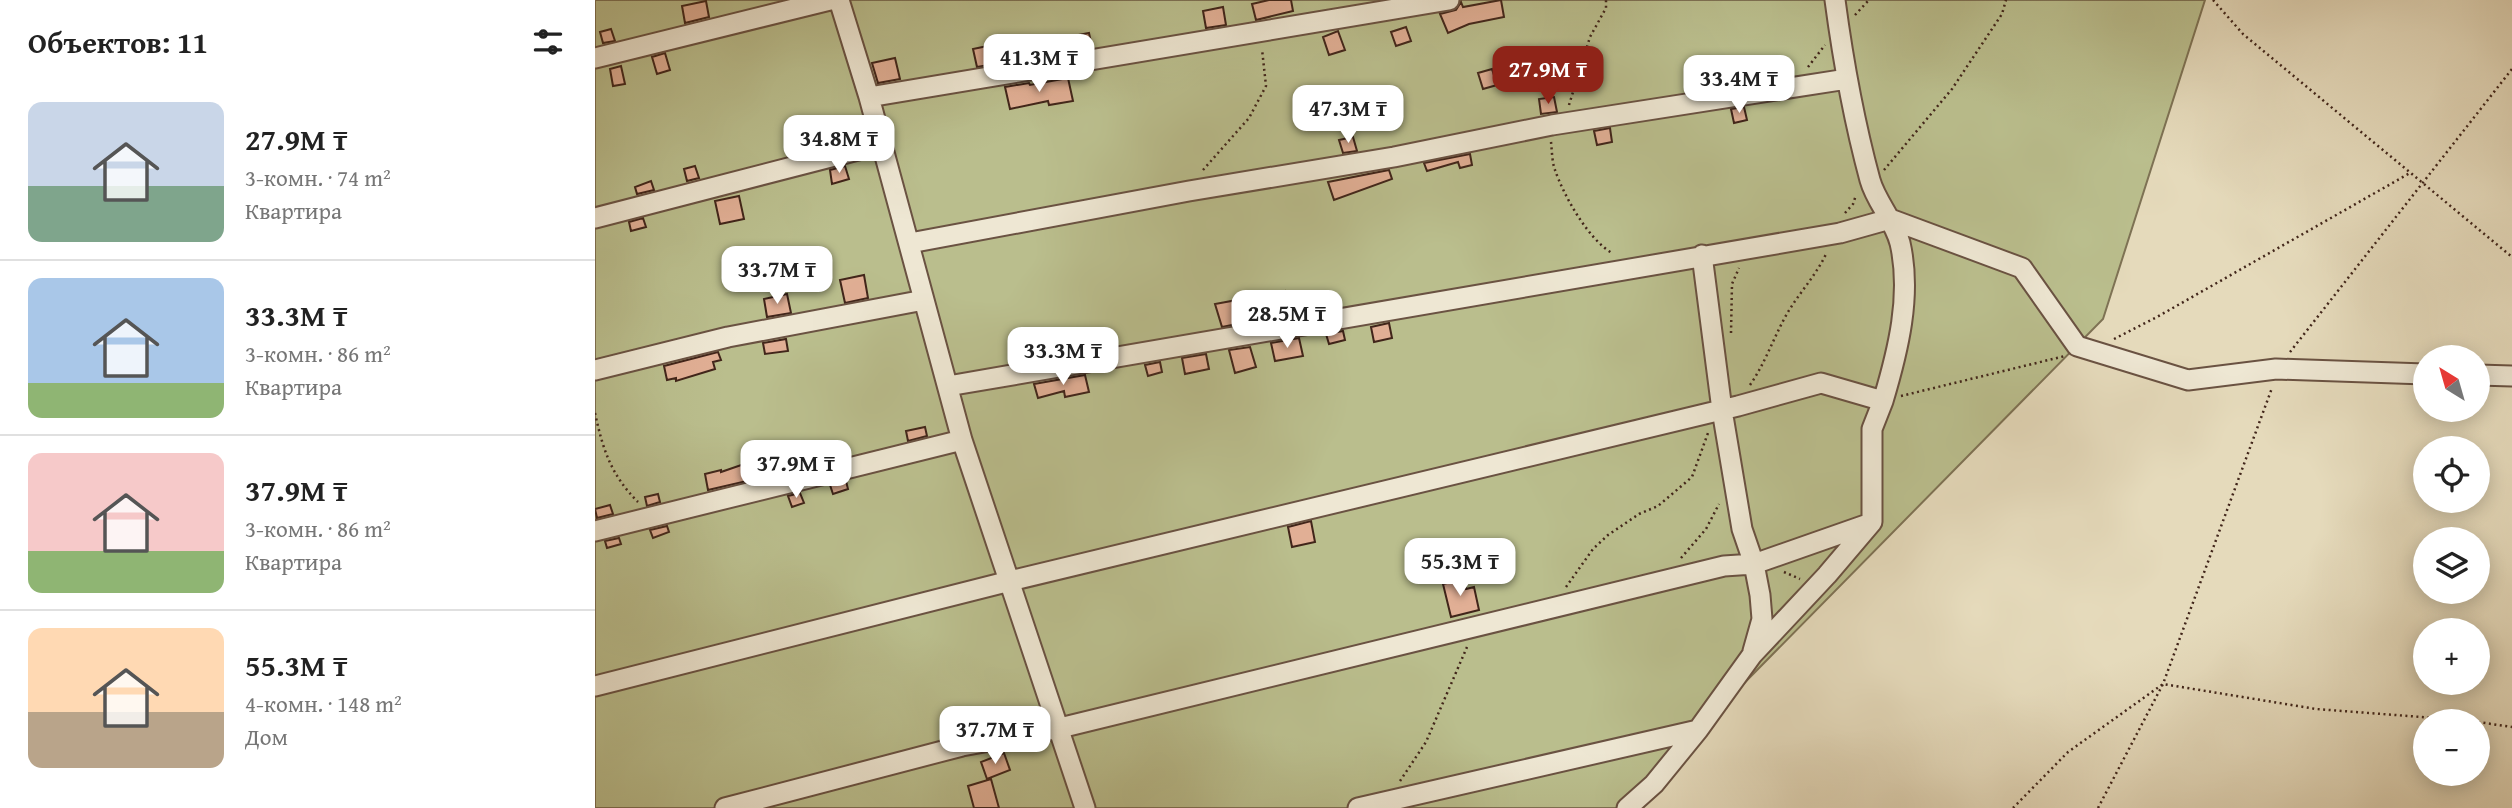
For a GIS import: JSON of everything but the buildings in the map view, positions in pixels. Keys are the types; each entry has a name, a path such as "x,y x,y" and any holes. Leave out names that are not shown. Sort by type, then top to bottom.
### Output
{"street":[{"path":"595,58 830,0"},
{"path":"839,0 910,243 962,440 1085,808"},
{"path":"869,97 1449,0"},
{"path":"1627,808 1654,784 1698,730 1752,655 1873,522 1872,429 1898,354 1905,286 1900,241 1890,219 1864,189 1835,0"},
{"path":"910,243 1189,191 1394,157 1559,124 1847,79"},
{"path":"595,218 881,145"},
{"path":"948,386 1760,246 1842,223 1890,219 2022,268 2077,346 2188,380 2276,369 2413,374"},
{"path":"1702,256 1730,408 1742,530 1754,564 1762,619 1752,655"},
{"path":"595,370 728,337 924,300"},
{"path":"2490,375 2512,376"},
{"path":"595,686 1010,581 1730,408 1821,383 1883,401"},
{"path":"595,531 962,440"},
{"path":"725,808 963,746 1060,728 1724,566 1754,564 1873,522"},
{"path":"1358,808 1698,730"}],"path":[{"path":"1607,0 1607,8 1590,37 1569,105 1551,143 1555,169 1588,231 1608,251 1640,267"},
{"path":"1557,606 1570,579 1594,548 1639,514 1658,506 1692,477 1707,434 1760,371 1788,313 1807,281 1820,268 1853,204 1952,89 2002,14 2006,0"},
{"path":"2213,0 2243,34 2512,257"},
{"path":"1189,191 1203,169 1249,118 1266,86 1260,32"},
{"path":"2098,808 2163,684 2273,384 2276,369 2512,69"},
{"path":"1883,401 2091,350 2157,317 2410,173"},
{"path":"1731,336 1732,284 1743,259 1760,246"},
{"path":"595,413 607,460 622,486 652,517"},
{"path":"1679,561 1706,529 1722,498"},
{"path":"1754,564 1778,569 1817,586"},
{"path":"1388,801 1426,742 1463,660 1473,627"},
{"path":"2013,808 2069,752 2163,684 2316,709 2413,716"},
{"path":"2490,723 2512,727"}],"green space":[{"path":"595,0 2205,0 2103,319 1698,730 1627,808 595,808"}]}
